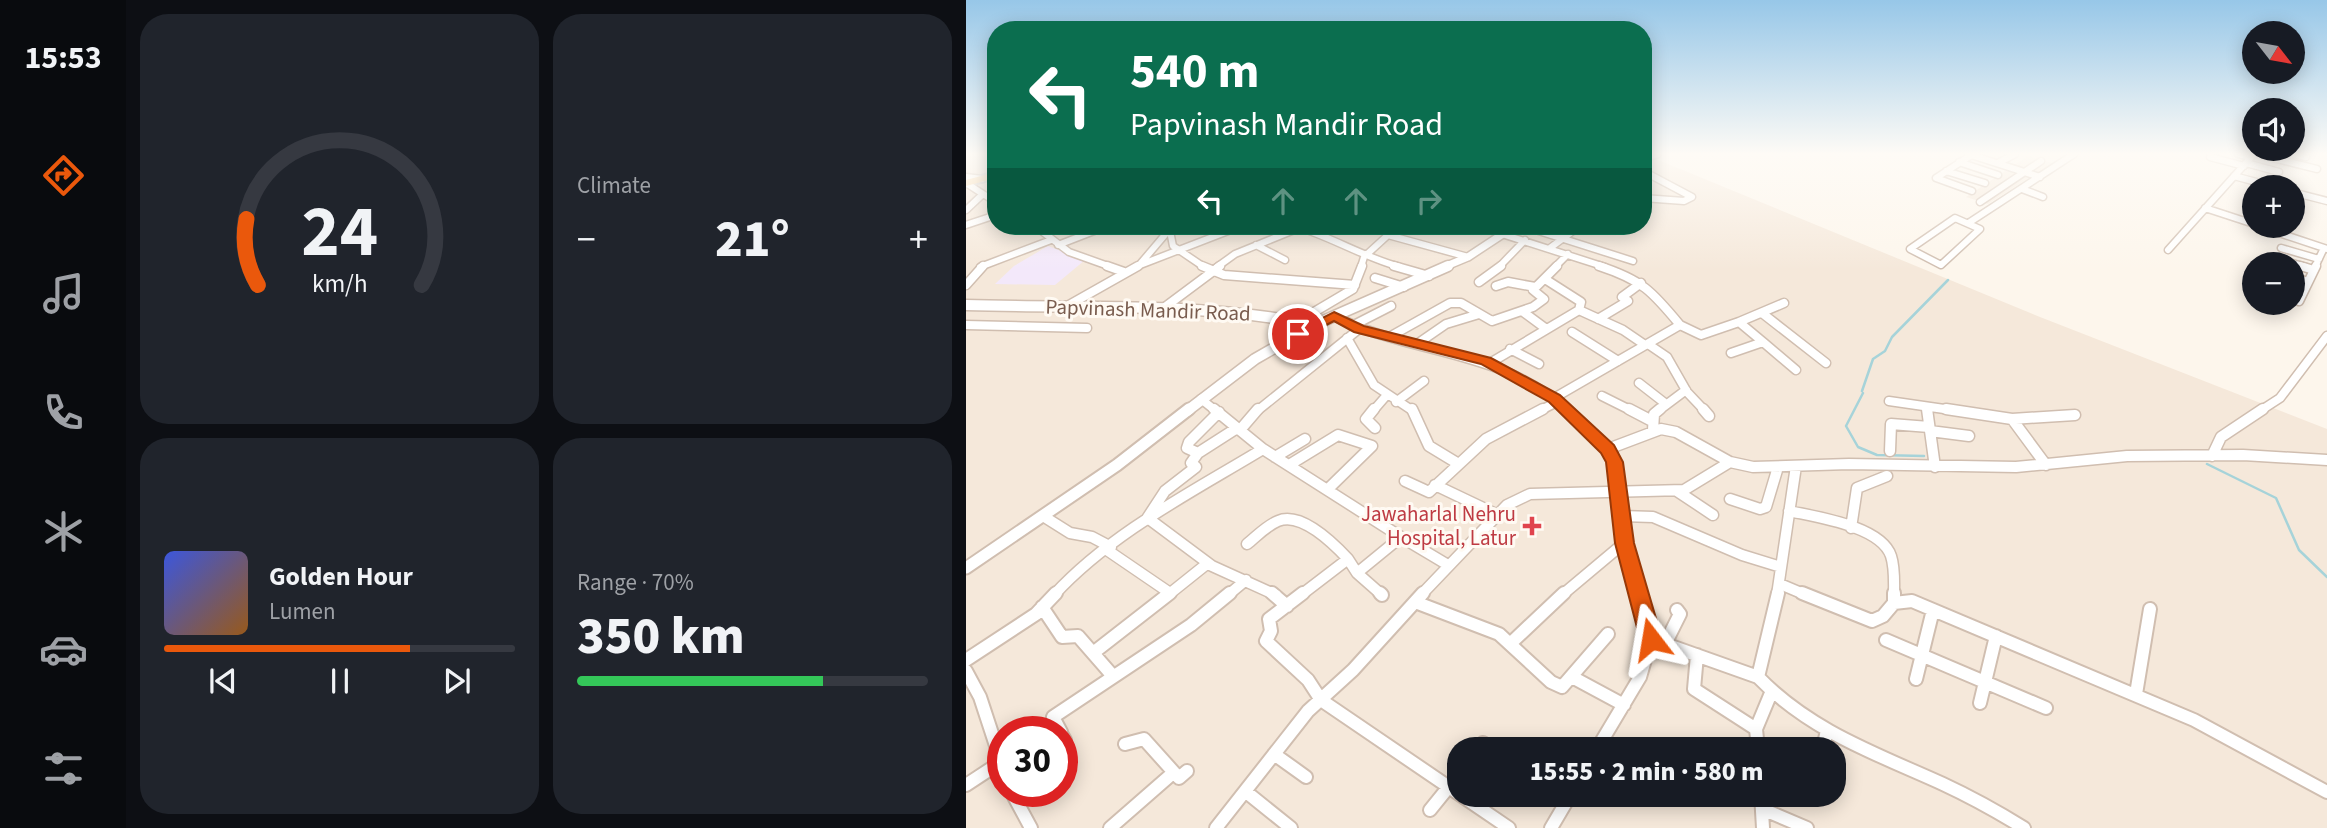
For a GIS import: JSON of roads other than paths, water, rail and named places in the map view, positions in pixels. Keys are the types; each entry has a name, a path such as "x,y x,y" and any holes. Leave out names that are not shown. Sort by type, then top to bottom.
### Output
{"street":[{"path":"1652,199 1684,201 1692,197 1683,193"},
{"path":"1980,201 1993,193"},
{"path":"1970,222 1980,229 1941,265 1910,249 1955,218 1970,222 1980,218 2017,193"},
{"path":"2032,193 2043,197"},
{"path":"2168,250 2219,193"},
{"path":"966,210 983,194 987,196"},
{"path":"2305,195 2327,201"},
{"path":"966,202 977,200"},
{"path":"2205,208 2242,220"},
{"path":"966,225 987,218"},
{"path":"1046,235 1055,243 1124,272"},
{"path":"966,285 979,267 1079,235"},
{"path":"1139,265 1163,235"},
{"path":"1170,235 1177,250 1210,271 1234,277 1356,285"},
{"path":"1069,306 1124,272 1217,235"},
{"path":"1165,307 1235,254 1278,235"},
{"path":"1324,235 1364,257 1429,276"},
{"path":"1299,321 1344,296 1356,285 1364,257 1388,235 1468,257"},
{"path":"966,568 1117,465 1255,359 1314,325 1468,257 1502,235"},
{"path":"1508,235 1611,267 1641,283 1688,334 1698,336 1784,303"},
{"path":"1557,235 1633,261"},
{"path":"1549,248 1568,235"},
{"path":"2295,238 2325,248 2305,288"},
{"path":"1479,282 1498,269 1525,240"},
{"path":"1256,245 1284,260"},
{"path":"2281,248 2319,259"},
{"path":"1391,336 1450,303 1461,303 1492,321 1522,311 1544,300 1534,292 1535,287 1568,254"},
{"path":"2305,267 2314,270"},
{"path":"1375,278 1404,287"},
{"path":"1490,363 1579,310 1581,302 1576,296 1545,279"},
{"path":"1496,286 1508,282 1535,287"},
{"path":"1598,319 1628,302 1622,297 1641,283"},
{"name":"Papvinash Mandir Road","path":"966,305 1165,307 1246,312 1314,325"},
{"path":"1147,521 1165,491 1196,467 1191,463 1198,453 1239,429 1266,401 1356,328 1391,306"},
{"path":"1579,310 1667,357 1686,390 1709,416"},
{"path":"1522,311 1545,328"},
{"path":"1762,313 1826,363"},
{"path":"1417,344 1446,324 1479,314"},
{"path":"1334,316 1356,328 1490,363 1556,400 1608,449 1615,462 1624,543 1651,639 1640,677 1605,737"},
{"path":"1739,322 1796,370"},
{"path":"966,325 1087,328"},
{"path":"1405,481 1429,492 1457,463 1486,439 1680,325"},
{"path":"1572,332 1618,361"},
{"path":"2212,456 2221,437 2280,398 2327,336"},
{"path":"1347,338 1357,348 1366,374 1386,396 1415,413 1429,446 1457,463"},
{"path":"1731,353 1763,342"},
{"path":"1510,349 1539,364"},
{"path":"1395,402 1424,382"},
{"path":"1639,383 1666,404"},
{"path":"1652,426 1654,414 1686,390"},
{"path":"1376,428 1366,419 1386,396"},
{"path":"1602,396 1652,426 1676,432 1730,462 1753,467 2046,465 2127,456 2327,460"},
{"path":"1201,400 1263,449 1448,565"},
{"path":"1889,401 2012,419 2075,415"},
{"path":"1927,407 1935,467"},
{"path":"1198,453 1187,448 1189,442 1219,412"},
{"path":"2012,419 2046,465"},
{"path":"1890,451 1891,424 1969,436"},
{"path":"1608,449 1652,426"},
{"path":"1289,465 1338,435 1372,446 1328,489"},
{"path":"1275,457 1305,439"},
{"path":"966,660 1042,607 1072,575 1147,521 1263,449"},
{"path":"1216,828 1321,700 1353,670 1448,565 1518,498 1530,494 1677,491 1695,486 1730,462"},
{"path":"1758,677 1780,584 1796,466"},
{"path":"1730,499 1760,509 1766,507 1778,467"},
{"path":"1851,528 1857,488 1887,476"},
{"path":"1435,485 1498,515"},
{"path":"1677,491 1713,515"},
{"path":"1789,512 1851,528 1880,540 1891,554 1894,603"},
{"path":"1043,516 1070,533 1092,537 1170,593"},
{"path":"1622,516 1653,517 1742,555 1781,566"},
{"path":"1247,544 1278,521 1290,519 1321,535 1382,595"},
{"path":"1147,521 1208,563 1277,595 1287,606"},
{"path":"1357,573 1401,537"},
{"path":"1511,643 1575,582 1624,543"},
{"path":"1348,559 1269,619 1270,631 1266,641 1308,680 1321,700 1447,786"},
{"path":"1093,653 1208,563"},
{"path":"1054,716 1112,675 1191,625 1246,580"},
{"path":"1780,584 1871,621 1883,616 1894,603 1906,600 1933,610 2194,720 2327,792"},
{"path":"1415,602 1489,629 1511,643 1551,682 1562,687 1608,634"},
{"path":"1042,607 1062,636 1078,636 1112,675"},
{"path":"2136,694 2150,609"},
{"path":"1665,644 1678,621 1680,614 1677,610"},
{"path":"1916,679 1933,610"},
{"path":"1980,703 1996,636"},
{"path":"1651,639 1758,677 1770,693 1827,730 1946,785 2024,828"},
{"path":"1886,640 2046,708"},
{"path":"1697,654 1694,689 1756,729"},
{"path":"966,671 980,697 987,719"},
{"path":"1572,677 1624,705"},
{"path":"1757,737 1756,729 1770,693"},
{"path":"1826,737 1827,730"},
{"path":"1110,828 1180,772 1144,739 1125,744"},
{"path":"1274,754 1306,777"},
{"path":"966,785 987,773"},
{"path":"1430,810 1447,788"},
{"path":"1245,791 1291,828"},
{"path":"1020,807 1031,828"},
{"path":"1478,807 1509,828"},
{"path":"1551,828 1563,807"},
{"path":"1761,807 1763,828"},
{"path":"1770,807 1807,828"}],"waterway":[{"path":"1862,391 1873,359 1885,351 1892,337 1948,280"},
{"path":"1863,393 1846,426 1858,447 1877,455 1924,456"},
{"path":"2207,464 2276,498 2299,550 2327,577"}],"place":[{"name":"Jawaharlal Nehru Hospital, Latur","path":"1532,526"}]}
